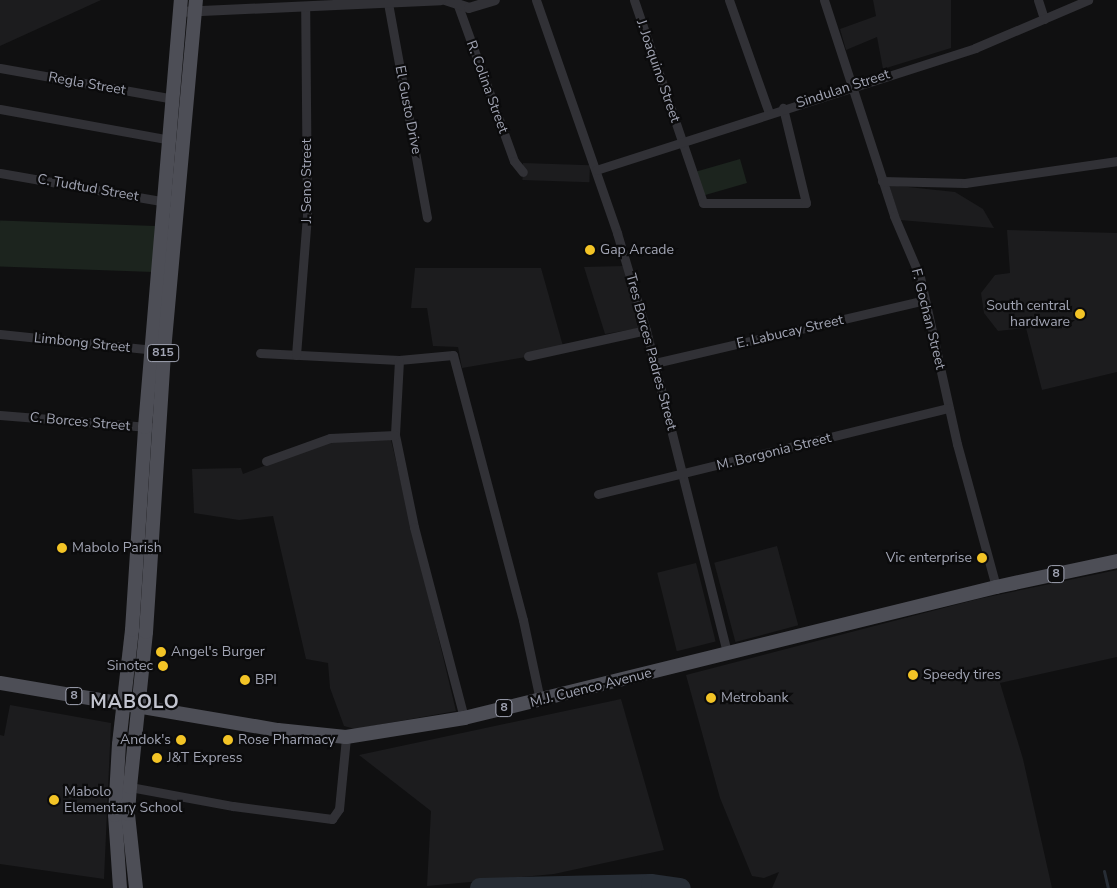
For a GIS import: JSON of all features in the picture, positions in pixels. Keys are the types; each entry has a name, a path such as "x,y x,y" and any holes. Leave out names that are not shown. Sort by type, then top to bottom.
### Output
{"main road":[{"name":"815","path":"171,202 170,140 181,6"},
{"name":"815","path":"120,888 115,815 145,427 158,351 171,202 196,6"},
{"name":"815","path":"136,888 128,814 139,706 160,428 158,351"},
{"name":"M.J. Cuenco Avenue","path":"0,683 278,730 346,737 464,718 996,587 1117,561"}],"street":[{"path":"181,6 305,6 443,0 469,8 495,0"},
{"name":"Tres Borces Padres Street","path":"536,0 596,170 646,330 727,654"},
{"name":"J. Joaquino Street","path":"634,0 703,203 803,205 807,200 783,108"},
{"path":"729,0 769,113"},
{"name":"F. Gochan Street","path":"824,0 882,180 920,277 949,408 996,587"},
{"path":"1038,0 1044,19"},
{"name":"Sindulan Street","path":"596,170 783,108 975,48 1088,0"},
{"name":"El Gusto Drive","path":"388,3 427,217"},
{"name":"R. Colina Street","path":"457,3 514,161 523,172"},
{"name":"J. Seno Street","path":"296,355 308,216 305,6"},
{"name":"Regla Street","path":"0,68 174,99"},
{"path":"0,109 170,140"},
{"path":"882,180 966,183 1117,161"},
{"name":"C. Tudtud Street","path":"0,173 171,202"},
{"name":"E. Labucay Street","path":"655,364 925,300"},
{"path":"528,356 646,330"},
{"name":"Limbong Street","path":"0,334 158,351"},
{"path":"260,353 399,360 454,355 523,620 540,700"},
{"path":"399,360 395,435 414,528 464,718"},
{"name":"M. Borgonia Street","path":"598,494 949,408"},
{"name":"C. Borces Street","path":"0,415 160,428"},
{"path":"266,461 330,438 395,435"},
{"path":"130,787 242,807 332,819 339,809 346,737"}],"shaded area":[{"path":"0,0 101,0 0,46"},
{"path":"873,0 951,0 951,48 883,69 877,37 846,50 840,29 876,16"},
{"path":"740,159 747,183 703,196 696,172"},
{"path":"523,163 590,165 589,182 522,180"},
{"path":"889,185 955,192 983,209 994,228 900,220"},
{"path":"0,221 155,226 153,272 0,267"},
{"path":"1007,230 1117,233 1117,372 1042,390 1026,328 998,331 984,313 981,293 995,275 1010,273"},
{"path":"624,266 640,328 605,334 584,267"},
{"path":"415,268 541,268 563,346 526,357 462,368 458,347 433,346 427,308 411,308"},
{"path":"391,440 456,711 355,729 344,726 330,688 328,663 306,659 273,516 239,520 194,513 192,469 241,468 243,474 330,441"},
{"path":"777,546 798,625 735,642 714,563"},
{"path":"696,563 716,642 677,651 657,573"},
{"path":"1117,570 1117,657 1000,683 1023,759 1052,888 772,888 779,872 764,878 752,876 720,798 686,675 978,599"},
{"path":"621,699 664,850 554,874 427,886 431,811 359,755"},
{"name":"Mabolo Elementary School","path":"10,705 111,723 104,879 0,864 0,735 4,736"}],"waterway":[{"path":"1104,871 1108,888"},
{"path":"480,888 651,884 681,888"}],"place":[{"name":"Gap Arcade","path":"590,250"},
{"name":"South central hardware","path":"1080,314"},
{"name":"Mabolo Parish","path":"62,548"},
{"name":"Vic enterprise","path":"982,558"},
{"name":"Angel's Burger","path":"161,652"},
{"name":"Sinotec","path":"163,666"},
{"name":"Speedy tires","path":"913,675"},
{"name":"BPI","path":"245,680"},
{"name":"Metrobank","path":"711,698"},
{"name":"Andok's","path":"181,740"},
{"name":"Rose Pharmacy","path":"228,740"},
{"name":"J&T Express","path":"157,758"},
{"name":"Mabolo Elementary School","path":"54,800"}],"district":[{"name":"MABOLO","path":"135,703"}]}
